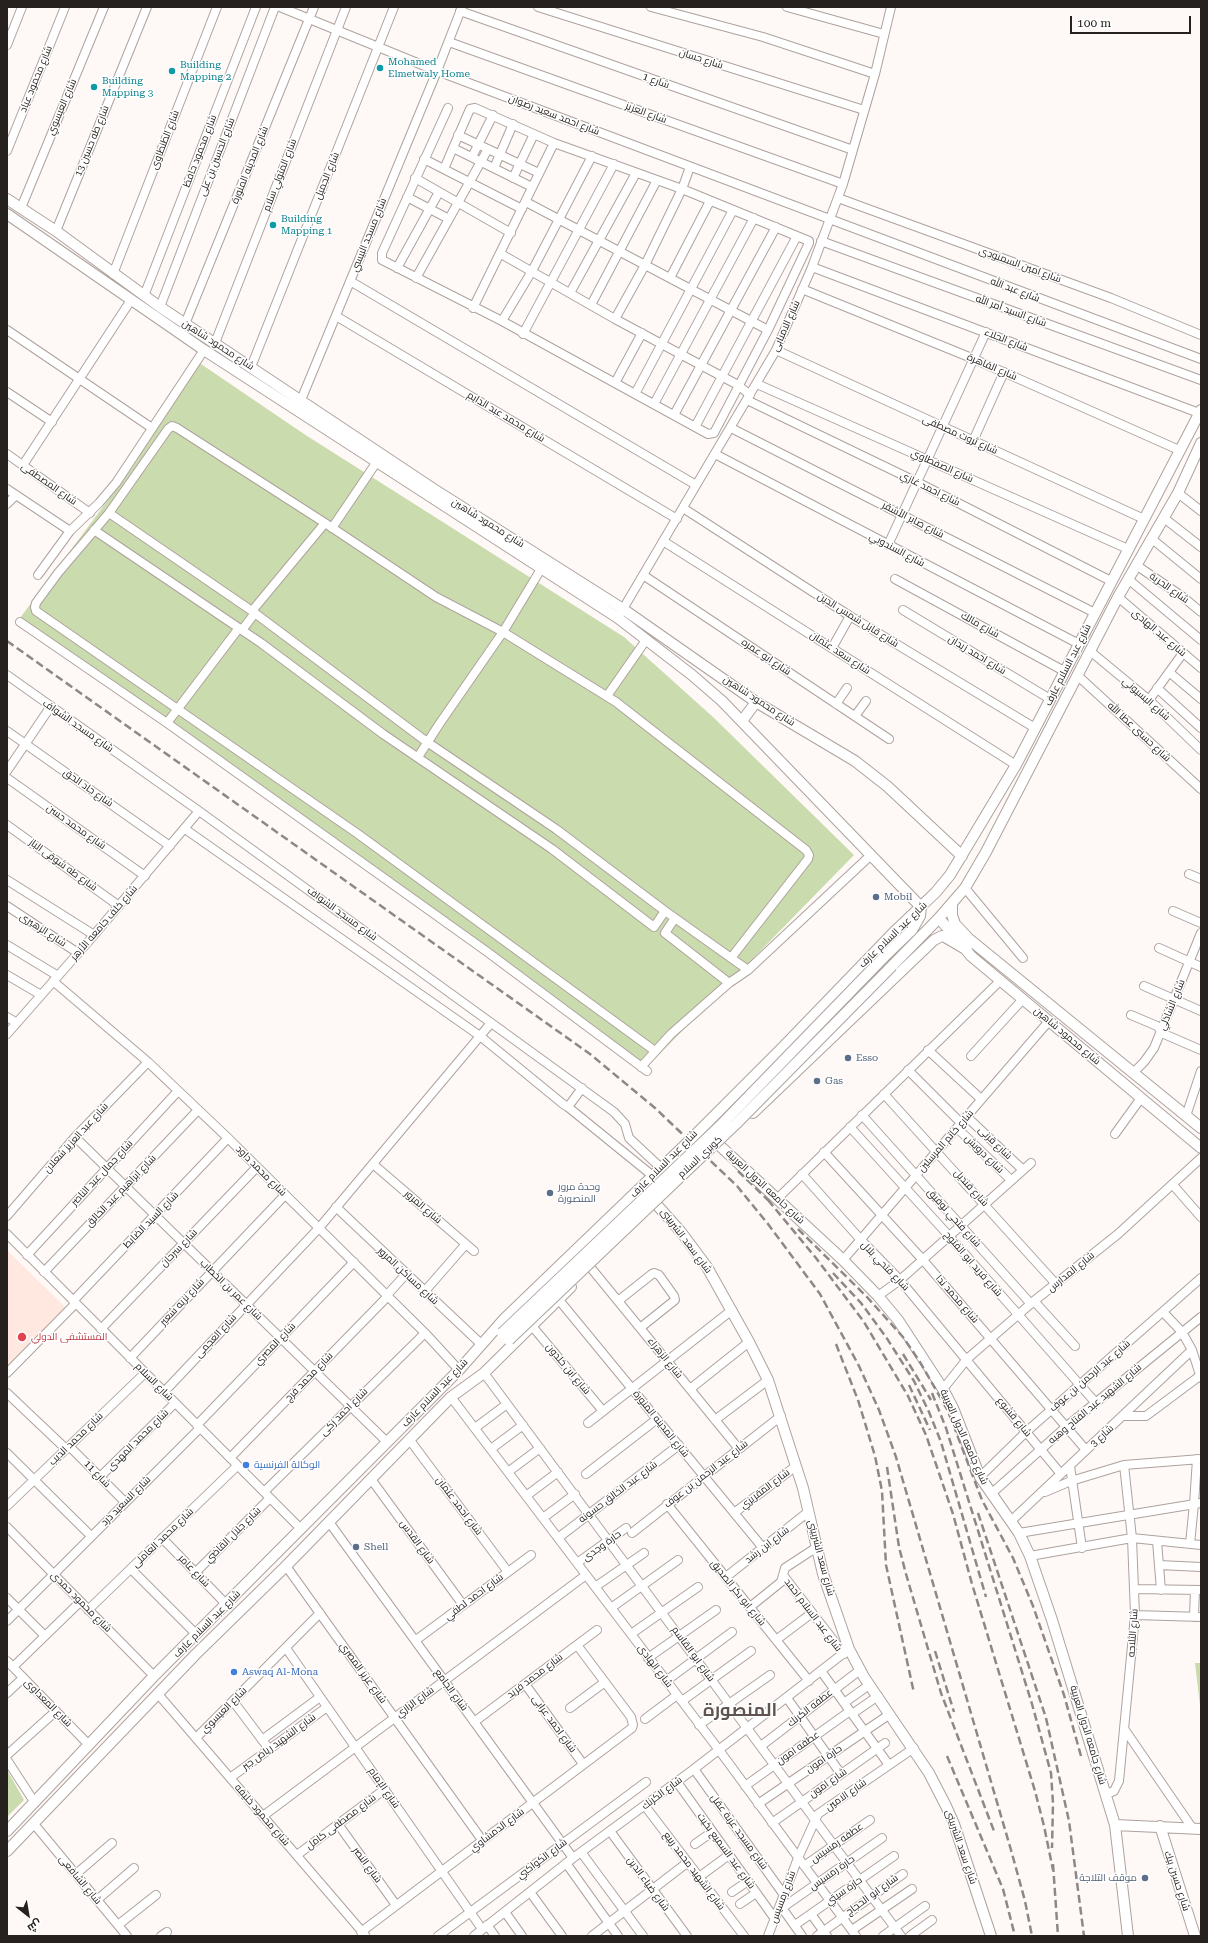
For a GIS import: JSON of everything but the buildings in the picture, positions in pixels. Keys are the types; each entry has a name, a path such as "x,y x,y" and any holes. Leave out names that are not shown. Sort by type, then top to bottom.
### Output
{"main road":[{"name":"شارع محمود شاهين","path":"7,199 56,231 144,296 301,400 541,569 620,613 646,640 692,675 742,721 921,907"},
{"name":"شارع محمود شاهين","path":"7,214 204,350 376,462 430,492 756,702 866,768 962,856"},
{"path":"259,386 265,376"},
{"name":"شارع عبد السلام عارف","path":"7,1831 154,1676 459,1370 505,1318 718,1112 896,930 921,907 950,875 1016,765 1200,411"},
{"name":"شارع عبد السلام عارف","path":"939,918 952,905 965,888 986,852 1118,597 1198,459 1201,443"},
{"path":"742,721 756,702"},
{"name":"شارع محمود شاهين","path":"952,905 952,915 955,924 969,939 1028,990 1134,1072 1201,1128"},
{"name":"كوبري السلام","path":"454,1394 505,1336 719,1127 912,930 920,916 921,907"},
{"name":"شارع محمود شاهين","path":"939,918 967,950 1000,980 1201,1148"},
{"name":"كوبري السلام","path":"459,1370 505,1336 736,1124 939,918"},
{"name":"شارع عبد السلام عارف","path":"7,1851 196,1654 286,1566 454,1394 484,1373 657,1204 805,1065 934,940 942,936 967,950"},
{"path":"783,1047 805,1065"},
{"path":"1162,1115 1172,1104"},
{"path":"718,1112 736,1129"},
{"name":"شارع جامعه الدول العربية","path":"719,1145 843,1260 878,1296 898,1320 943,1389 953,1408 980,1477 1019,1533 1030,1556 1052,1620 1115,1825 1128,1936"},
{"name":"شارع سعد الشربينى","path":"642,1187 707,1267 732,1310 768,1380 781,1416 796,1466 847,1652 914,1748 929,1773 954,1824 991,1936"},
{"path":"505,1318 522,1336"},
{"path":"1115,1825 1197,1829"},
{"name":"شارع حسين بيك","path":"1160,1826 1195,1936"}],"street":[{"path":"7,45 22,7"},
{"name":"شارع محمود عياد","path":"7,151 65,7"},
{"name":"شارع العيسوي","path":"20,208 104,7"},
{"name":"شارع طه حسين 13","path":"56,231 147,7"},
{"name":"شارع الطنطاوى","path":"113,274 217,7"},
{"name":"شارع محمود حافظ","path":"144,296 256,7"},
{"name":"شارع الحسين بن على","path":"160,306 275,7"},
{"name":"شارع احمد سعيد رضوان","path":"280,7 437,71 829,220"},
{"name":"شارع المدينه المنورة","path":"185,324 314,7"},
{"name":"شارع المتولي سلام","path":"215,343 346,7"},
{"name":"شارع الجميل","path":"251,367 394,7"},
{"name":"شارع حسان","path":"538,7 864,110"},
{"path":"651,7 763,37 875,74"},
{"path":"787,7 884,34"},
{"name":"شارع الامبابى","path":"620,613 776,350 812,267 843,184 875,74 890,7"},
{"name":"شارع مسجد البيسي","path":"301,400 449,42 461,9"},
{"name":"شارع 1","path":"461,9 853,150"},
{"name":"شارع العزيز","path":"449,42 843,184"},
{"path":"444,169 470,109 476,108 554,142 682,189 807,240 810,243 768,330 714,433 708,434 523,334 502,321 473,308 382,260 381,257 415,178 448,108"},
{"path":"472,157 493,116"},
{"path":"494,168 513,124"},
{"path":"513,178 534,134"},
{"path":"458,135 539,173"},
{"path":"473,308 501,254 554,142"},
{"path":"453,148 532,187"},
{"path":"416,278 471,182 488,149"},
{"path":"502,321 532,271 592,156"},
{"path":"424,159 471,182 559,219 768,330"},
{"path":"523,334 614,164"},
{"path":"615,319 645,265 682,189 690,167"},
{"path":"570,293 636,173"},
{"path":"415,178 511,233"},
{"path":"591,305 657,180"},
{"path":"397,268 439,192"},
{"path":"407,197 450,219"},
{"name":"شارع امين السمنودى","path":"838,198 1118,301 1201,335"},
{"path":"670,278 710,201"},
{"path":"635,394 663,344 732,210"},
{"path":"654,404 754,218"},
{"name":"شارع عبد الله","path":"829,220 1201,359"},
{"path":"674,415 776,227"},
{"path":"695,427 797,236"},
{"name":"شارع السيد أمر الله","path":"821,241 1201,380"},
{"name":"شارع احمد غازي","path":"501,254 615,319 738,385 748,398 1112,581"},
{"name":"شارع الجلاء","path":"812,267 1200,411"},
{"path":"350,281 696,485"},
{"name":"شارع القاهرة","path":"802,289 974,359 1179,450"},
{"path":"23,466 131,300"},
{"name":"شارع محمد عبد الدايم","path":"336,316 677,518"},
{"path":"7,330 152,428"},
{"path":"888,545 986,332"},
{"path":"614,383 642,333"},
{"path":"38,575 70,531 90,513 116,483 204,350"},
{"name":"شارع ثروت مصطفى","path":"776,350 1144,519"},
{"path":"973,440 1004,372"},
{"name":"شارع الصفطاوي","path":"757,384 1128,549"},
{"path":"7,392 52,422"},
{"path":"655,1051 358,834 35,610 36,603 58,573 109,513 168,428 172,426 329,525 436,597 503,632 606,696 800,845 809,855 808,859 731,958"},
{"name":"شارع صابر الأشقر","path":"731,428 1095,613"},
{"name":"شارع المصطفى","path":"7,454 90,513"},
{"name":"شارع السندوبي","path":"715,454 1078,644"},
{"path":"167,723 253,612 329,525 376,462"},
{"path":"7,489 70,531"},
{"path":"1178,493 1201,511"},
{"path":"7,504 16,495"},
{"name":"شارع قابل شمس الدين","path":"683,508 850,616 1035,728"},
{"path":"109,513 253,612 427,742 556,829 665,911 748,970"},
{"path":"1164,518 1201,548"},
{"path":"94,530 240,629 348,709 552,849 654,927 665,911"},
{"path":"1152,539 1201,579"},
{"name":"شارع سعد عثمان","path":"663,540 1016,765"},
{"name":"شارع الحرية","path":"1136,565 1183,597 1201,612"},
{"path":"418,758 427,742 503,632 541,569"},
{"name":"شارع ابو عمره","path":"643,575 889,739"},
{"name":"شارع مالك","path":"895,579 1064,671"},
{"path":"1128,579 1201,640"},
{"name":"شارع عبد الهادى","path":"1118,597 1201,668"},
{"name":"شارع احمد زيدان","path":"903,610 1050,699"},
{"path":"832,648 850,616"},
{"path":"20,622 167,723 486,951 644,1069 655,1051 671,1034 729,983 748,970 871,855"},
{"path":"606,696 646,640"},
{"name":"شارع البسيوني","path":"1090,651 1149,700 1201,750"},
{"path":"1149,700 1182,653"},
{"path":"1169,672 1201,699"},
{"name":"شارع مسجد الشواف","path":"7,675 199,811 582,1088 620,1117 625,1124 629,1138 661,1168"},
{"name":"شارع حسنى عطا الله","path":"1077,675 1201,789"},
{"path":"836,704 847,688"},
{"path":"1157,688 1201,728"},
{"path":"855,716 866,701"},
{"path":"7,771 51,706"},
{"name":"شارع جاد الحق","path":"7,731 170,846"},
{"name":"شارع محمد حسن","path":"7,778 145,876"},
{"name":"شارع خلف جامعه الأزهر","path":"7,1034 78,954 199,811"},
{"name":"شارع طه شوقى الباز","path":"7,825 119,906"},
{"path":"185,829 480,1036 653,1176"},
{"path":"1189,874 1201,879"},
{"path":"7,880 94,935"},
{"path":"965,888 1023,958"},
{"name":"شارع الزهيرى","path":"7,906 78,954"},
{"path":"1173,912 1201,923"},
{"path":"675,918 665,933 729,983"},
{"name":"شارع الشاذلي","path":"1134,1072 1144,1062 1154,1048 1201,933"},
{"name":"شارع محمد داود","path":"7,945 55,979 148,1062 354,1262 425,1333 459,1370"},
{"path":"1159,948 1201,967"},
{"path":"7,974 41,995"},
{"path":"777,1199 1000,980"},
{"path":"1144,986 1201,1011"},
{"path":"971,1056 1023,1000"},
{"path":"1130,1015 1157,1026 1161,1032 1201,1050"},
{"path":"7,1017 17,1023"},
{"name":"شارع خاتم المرسلين","path":"843,1260 1049,1021"},
{"name":"شارع العجمى","path":"164,1392 319,1228 491,1023"},
{"path":"928,1050 981,1099"},
{"name":"شارع عبد العزيز شعلان","path":"7,1216 76,1137 148,1062"},
{"path":"908,1070 962,1122"},
{"path":"1186,1116 1201,1071"},
{"path":"568,1107 582,1088"},
{"name":"شارع جمال عبد الناصر","path":"27,1255 178,1091"},
{"name":"شارع قنديل","path":"884,1094 1056,1284"},
{"path":"1115,1134 1141,1098"},
{"name":"شارع ابراهيم عبد الخالق","path":"44,1272 198,1110"},
{"name":"شارع فتحي توفيق","path":"862,1115 961,1226 1075,1346"},
{"name":"شارع قرنى","path":"962,1122 1023,1170"},
{"name":"شارع درويش","path":"962,1122 1011,1180"},
{"name":"شارع فريد ابو الفتوح","path":"850,1127 906,1187 1095,1402"},
{"name":"شارع عمر بن الخطاب","path":"76,1137 387,1442"},
{"name":"شارع السيد الضابط","path":"7,1372 228,1138"},
{"name":"شارع محمد ندا","path":"824,1152 881,1216 923,1260 1067,1426 1086,1450"},
{"name":"شارع المدارس","path":"943,1389 967,1359 1033,1302 1118,1234 1201,1158"},
{"path":"878,1296 900,1280 923,1260 1031,1162"},
{"name":"شارع المرور","path":"373,1164 474,1251"},
{"name":"شارع سرحان","path":"101,1329 257,1167"},
{"name":"شارع فتحي بلال","path":"802,1174 861,1240 900,1280 967,1359"},
{"path":"1172,1184 1201,1217"},
{"name":"شارع نزيه شعير","path":"130,1358 285,1195"},
{"name":"شارع مساكن المرور","path":"336,1207 481,1344"},
{"name":"شارع السلام","path":"7,1234 301,1529"},
{"path":"425,1291 466,1244"},
{"name":"شارع المصري","path":"198,1426 354,1262"},
{"name":"شارع الزهراء","path":"591,1268 739,1448"},
{"path":"618,1301 652,1274 654,1273 659,1275 674,1296 674,1302 640,1328"},
{"name":"شارع محمد فرج","path":"230,1458 315,1372 406,1274"},
{"name":"شارع عبد الرحمن بن عوف","path":"980,1477 1026,1432 1201,1278"},
{"name":"شارع المدينه المنورة","path":"558,1300 763,1548"},
{"path":"588,1423 732,1310"},
{"path":"1123,1416 1146,1416 1201,1376 1192,1350 1182,1332 1163,1312"},
{"name":"شارع الشهيد عبد الفتاح وهبه","path":"991,1494 1095,1402 1201,1317"},
{"name":"شارع ابن خلدون","path":"532,1326 603,1411"},
{"name":"شارع احمد زكى","path":"264,1492 425,1333"},
{"path":"690,1389 749,1342"},
{"name":"شارع 3","path":"1011,1521 1192,1350"},
{"name":"شارع قشوع","path":"967,1359 1061,1474"},
{"name":"شارع محمد الديب","path":"7,1506 145,1373"},
{"name":"شارع ابو القاسم","path":"484,1373 590,1514 901,1936"},
{"path":"715,1420 768,1380"},
{"name":"شارع 11","path":"7,1393 68,1447 125,1502"},
{"name":"شارع الهادى","path":"454,1394 475,1428 719,1750 855,1935"},
{"name":"شارع محمد المهدى","path":"100,1477 175,1403"},
{"path":"475,1428 507,1404"},
{"name":"شارع عبد الرحمن بن عوف","path":"629,1530 667,1504 781,1416"},
{"path":"586,1474 656,1418"},
{"path":"491,1449 523,1425"},
{"name":"شارع السعيد ذرد","path":"7,1621 198,1426"},
{"name":"شارع احمد عثمان","path":"410,1439 508,1572"},
{"name":"شارع عبد الخالق حسونه","path":"558,1538 679,1445"},
{"path":"508,1472 540,1448"},
{"path":"7,1453 91,1536"},
{"path":"1039,1495 1071,1481 1124,1465 1199,1459 1198,1504 1190,1544"},
{"name":"شارع الثلاجه","path":"1106,1794 1114,1791 1120,1781 1135,1615 1132,1538 1124,1465"},
{"name":"شارع محمد العاملى","path":"88,1610 237,1466"},
{"name":"شارع المقريزي","path":"734,1513 796,1466"},
{"path":"1070,1466 1082,1548"},
{"path":"526,1496 558,1472"},
{"name":"شارع القدس","path":"371,1479 463,1606"},
{"path":"543,1518 575,1494"},
{"name":"شارع جلال القاضي","path":"195,1572 270,1498"},
{"name":"شارع ابو بكر الصديق","path":"667,1504 809,1681"},
{"path":"1019,1533 1198,1504"},
{"name":"شارع ابن رشد","path":"726,1577 808,1512"},
{"name":"شارع الجامع","path":"329,1522 416,1640 562,1844 570,1861 618,1936"},
{"name":"شارع محمود حمدى","path":"7,1527 154,1676"},
{"name":"حارة وجدى","path":"577,1563 609,1540 629,1530"},
{"name":"شارع عامر","path":"162,1538 226,1604"},
{"path":"1030,1556 1132,1538 1201,1545"},
{"path":"1157,1541 1161,1590"},
{"path":"750,1607 781,1582 785,1568 817,1547"},
{"path":"595,1587 644,1553"},
{"name":"شارع احمد لطفي","path":"416,1640 532,1554"},
{"path":"611,1608 678,1560"},
{"name":"شارع عزيز المصري","path":"286,1566 482,1840"},
{"path":"1159,1566 1201,1567"},
{"path":"131,1569 196,1634"},
{"name":"شارع الرازي","path":"263,1816 586,1575"},
{"name":"شارع عبد السلام احمد","path":"783,1575 812,1613 847,1652"},
{"path":"631,1634 698,1587"},
{"path":"1135,1589 1198,1590 1198,1617 1135,1615"},
{"path":"7,1598 45,1636"},
{"path":"10,1664 45,1636 80,1602"},
{"path":"648,1658 716,1610"},
{"name":"شارع العيسوي","path":"196,1738 320,1613"},
{"path":"776,1640 812,1613"},
{"name":"شارع محمد فريد","path":"474,1722 597,1630"},
{"path":"666,1680 732,1632"},
{"path":"570,1708 605,1682 577,1645"},
{"name":"شارع الإمام","path":"286,1648 470,1912 495,1936"},
{"path":"645,1719 712,1679 750,1651"},
{"name":"شارع الكرنك","path":"474,1936 581,1852 677,1782 847,1652"},
{"name":"شارع المعداوى","path":"10,1664 90,1745"},
{"name":"عطفه الكرنك","path":"761,1746 860,1670"},
{"path":"821,1671 889,1765"},
{"path":"700,1725 770,1675"},
{"path":"7,1693 23,1678"},
{"name":"شارع الدمشاوي","path":"363,1934 396,1905 632,1728 633,1725 631,1717 605,1682"},
{"name":"شارع احمد عرابى","path":"525,1684 583,1764"},
{"path":"844,1703 870,1685"},
{"name":"شارع محمود خليفه","path":"158,1694 363,1934"},
{"name":"عطفه امون","path":"745,1786 814,1736 878,1696"},
{"name":"شارع الشهيد رياض جبر","path":"262,1740 320,1697"},
{"path":"787,1698 841,1774"},
{"path":"233,1701 269,1749"},
{"name":"شارع الشهيد رياض جبر","path":"230,1778 327,1707"},
{"path":"7,1756 56,1711"},
{"name":"حارة امون","path":"758,1804 890,1714"},
{"path":"1125,1730 1197,1829"},
{"name":"شارع امون","path":"772,1822 885,1743"},
{"name":"شارع الامين","path":"798,1858 815,1819 823,1810 914,1748"},
{"path":"7,1760 35,1803"},
{"name":"شارع مسجد عزبة عقل","path":"694,1769 784,1895"},
{"name":"شارع الكواكبي","path":"438,1936 646,1782"},
{"name":"شارع عبد السميع بخيت","path":"677,1782 775,1920"},
{"name":"شارع مصطفى كامل","path":"297,1855 385,1789"},
{"name":"شارع الشهيد محمد ربيع","path":"645,1806 744,1936"},
{"name":"عطفه رمسيس","path":"804,1866 870,1820"},
{"name":"شارع الشافعى","path":"34,1824 127,1936"},
{"name":"شارع النصر","path":"338,1824 396,1905"},
{"name":"شارع ضياء الدين","path":"610,1831 687,1936"},
{"path":"695,1844 712,1832"},
{"name":"حارة رمسيس","path":"781,1907 817,1884 882,1838"},
{"path":"76,1874 112,1843"},
{"path":"581,1852 643,1936"},
{"path":"699,1877 729,1855"},
{"name":"حارة سيتي","path":"795,1926 894,1856"},
{"name":"شارع رمسيس","path":"768,1936 781,1907 798,1858"},
{"path":"592,1936 688,1862"},
{"path":"97,1900 134,1868"},
{"name":"شارع ابو الحجاج","path":"822,1934 842,1917 902,1874"},
{"path":"732,1892 748,1881"},
{"path":"855,1935 882,1910 912,1889"},
{"path":"530,1892 562,1936"},
{"path":"740,1904 756,1893"},
{"path":"118,1925 156,1895"},
{"path":"883,1936 925,1906"},
{"path":"781,1907 802,1936"},
{"path":"505,1912 522,1936"},
{"path":"811,1914 822,1934"},
{"path":"910,1936 932,1920"}],"shaded area":[{"name":"المستشفى الدولي","path":"7,1250 66,1308 7,1367"}],"green space":[{"path":"198,362 304,434 624,637 713,717 854,855 648,1066 17,622 132,468"},
{"path":"1195,1663 1201,1663 1201,1714"},
{"path":"7,1770 24,1800 7,1817"}],"railway":[{"path":"7,641 590,1054 655,1108 737,1186 768,1224 820,1294 859,1366 879,1410 896,1457 1011,1850 1025,1901 1032,1936"},
{"path":"738,1171 772,1204"},
{"path":"768,1200 816,1258 864,1322 908,1396 926,1435 953,1514 972,1584 1035,1791 1053,1870"},
{"path":"798,1229 867,1297 903,1337 920,1362 948,1411 982,1500 1013,1558 1033,1606 1064,1695 1081,1756"},
{"path":"833,1273 861,1303 886,1337 914,1381 929,1412 941,1442 986,1597"},
{"path":"836,1344 858,1400 875,1456 882,1491 886,1565 914,1693"},
{"path":"903,1354 931,1400"},
{"path":"909,1385 930,1430"},
{"path":"932,1393 946,1428 1032,1704 1051,1773 1053,1803 1052,1848"},
{"path":"887,1467 899,1547 906,1574 941,1693 994,1831"},
{"path":"978,1513 1046,1718 1069,1821 1084,1936"},
{"path":"935,1651 954,1712"},
{"path":"947,1756 1003,1889 1015,1936"},
{"path":"1053,1864 1058,1936"}],"place":[{"name":"Mohamed Elmetwaly Home","path":"380,68"},
{"name":"Building Mapping 2","path":"172,71"},
{"name":"Building Mapping 3","path":"94,87"},
{"name":"Building Mapping 1","path":"273,225"},
{"name":"Mobil","path":"876,897"},
{"name":"Esso","path":"848,1058"},
{"name":"Gas","path":"817,1081"},
{"name":"وحدة مرور المنصورة","path":"550,1193"},
{"name":"المستشفى الدولي","path":"22,1337"},
{"name":"الوكالة الفرنسية","path":"246,1465"},
{"name":"Shell","path":"356,1547"},
{"name":"Aswaq Al-Mona","path":"234,1672"},
{"name":"موقف التلاجة","path":"1145,1878"}],"district":[{"name":"المنصورة","path":"740,1711"}]}
